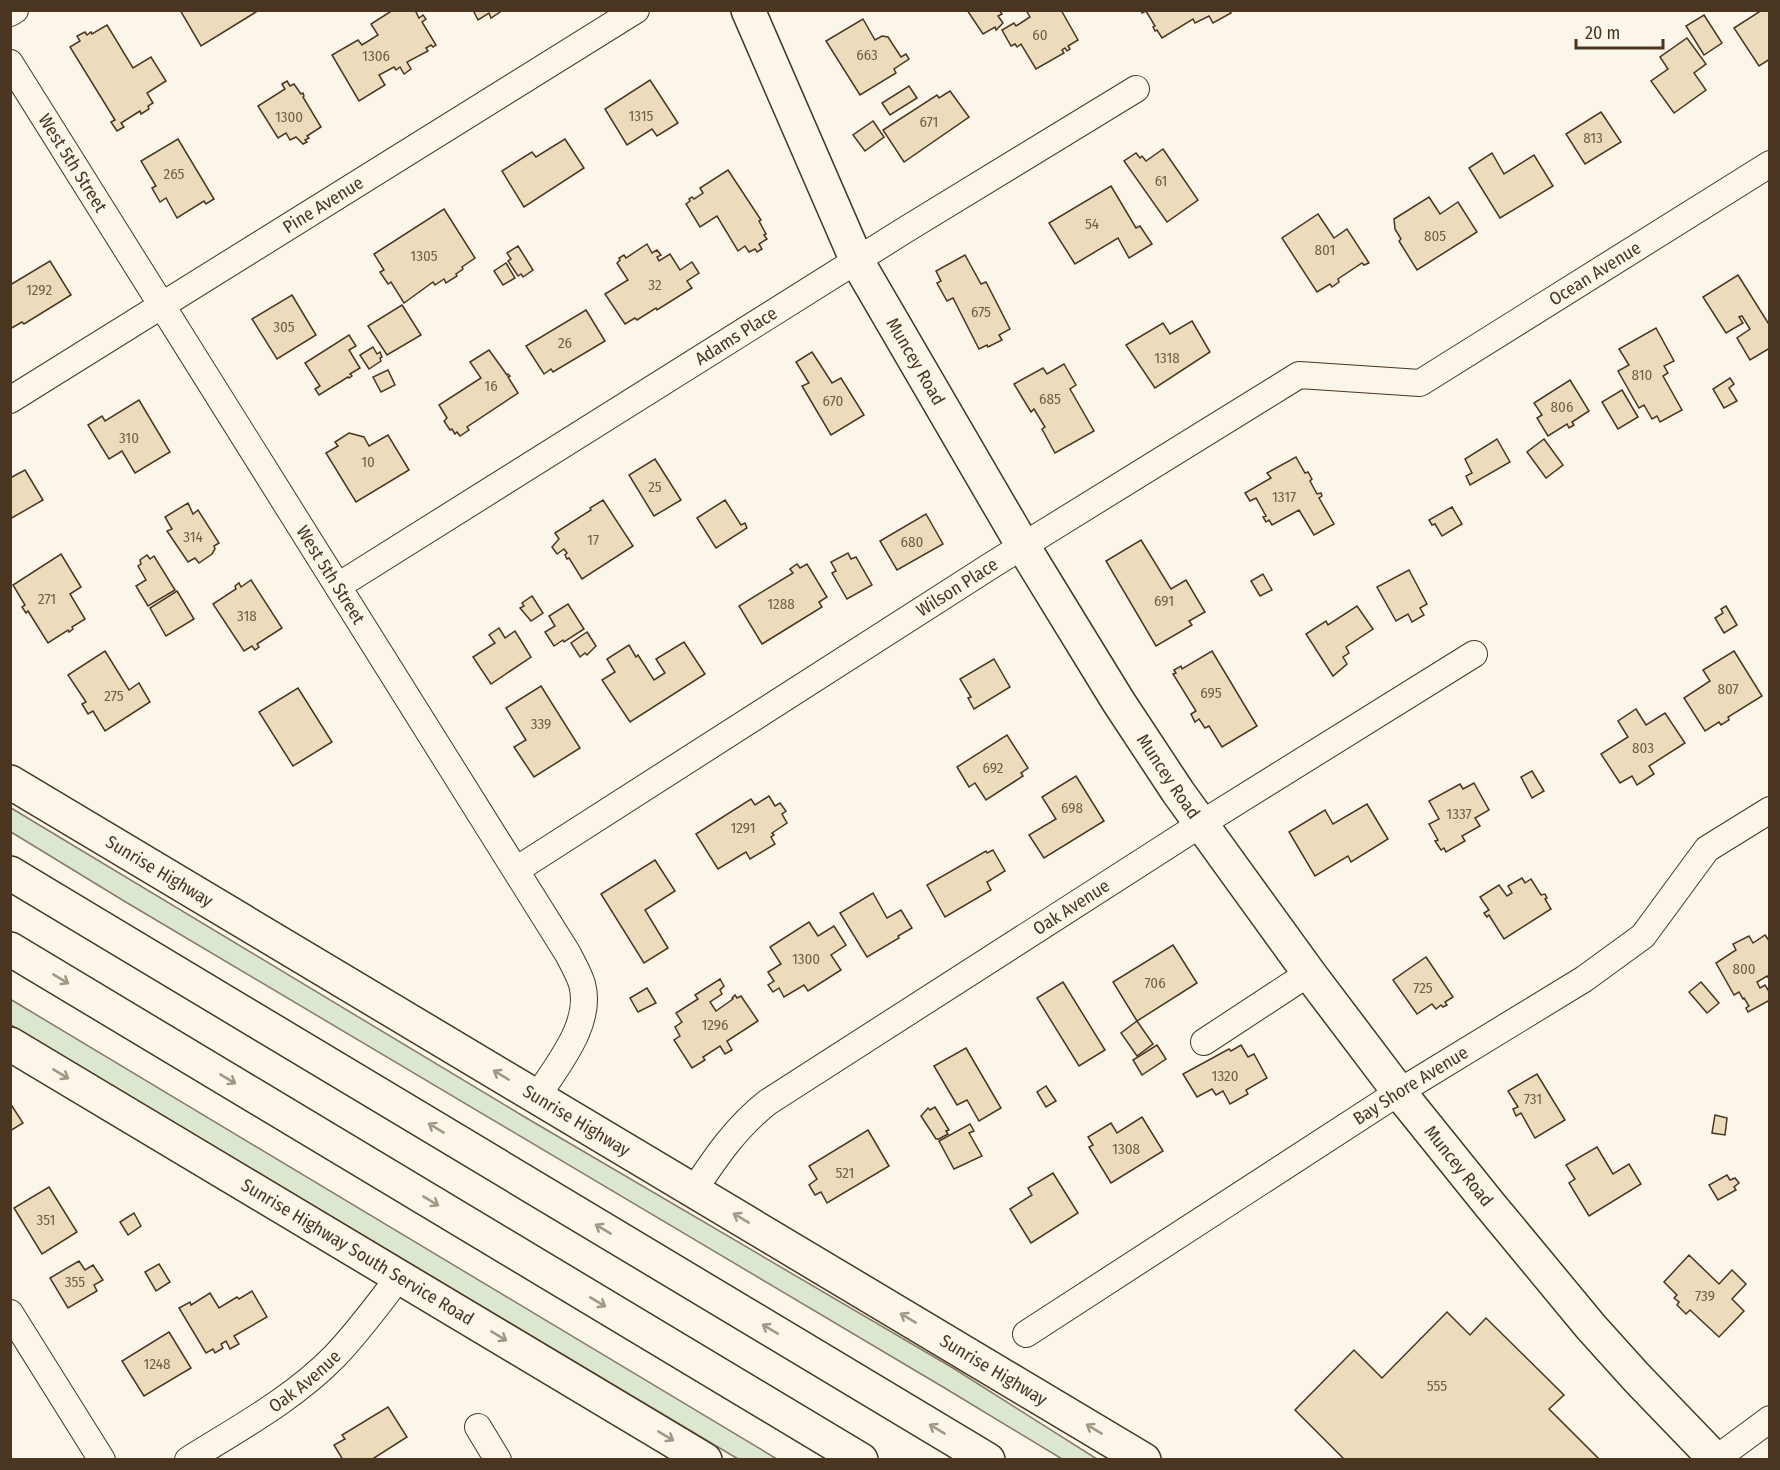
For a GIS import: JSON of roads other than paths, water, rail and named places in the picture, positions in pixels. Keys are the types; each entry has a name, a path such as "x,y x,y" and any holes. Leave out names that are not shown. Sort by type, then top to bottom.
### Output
{"main road":[{"name":"Muncey Road","path":"748,10 857,261 1023,546 1113,692 1201,824 1309,973 1400,1092 1591,1328 1716,1459"},
{"name":"Sunrise Highway","path":"10,782 1144,1460"},
{"path":"10,873 987,1460"},
{"path":"10,949 861,1460"},
{"name":"Sunrise Highway South Service Road","path":"10,1044 705,1460"}],"street":[{"path":"10,13 15,10"},
{"name":"Pine Avenue","path":"10,400 636,10"},
{"name":"West 5th Street","path":"10,63 568,954 582,984 584,999 582,1015 575,1034 537,1096"},
{"name":"Adams Place","path":"338,586 905,230 1136,89"},
{"name":"Ocean Avenue","path":"1420,383 1770,164"},
{"name":"Wilson Place","path":"516,870 1023,546 1299,375 1420,383"},
{"name":"Oak Avenue","path":"694,1190 737,1129 768,1102 1201,824 1474,654"},
{"name":"Bay Shore Avenue","path":"1026,1334 1400,1092 1584,979 1643,936 1707,849 1770,810"},
{"path":"1204,1042 1309,973"},
{"name":"Oak Avenue","path":"188,1460 260,1415 318,1372 350,1341 400,1276"},
{"path":"10,1313 102,1460"},
{"path":"1716,1459 1770,1419"},
{"path":"478,1427 498,1460"}]}
